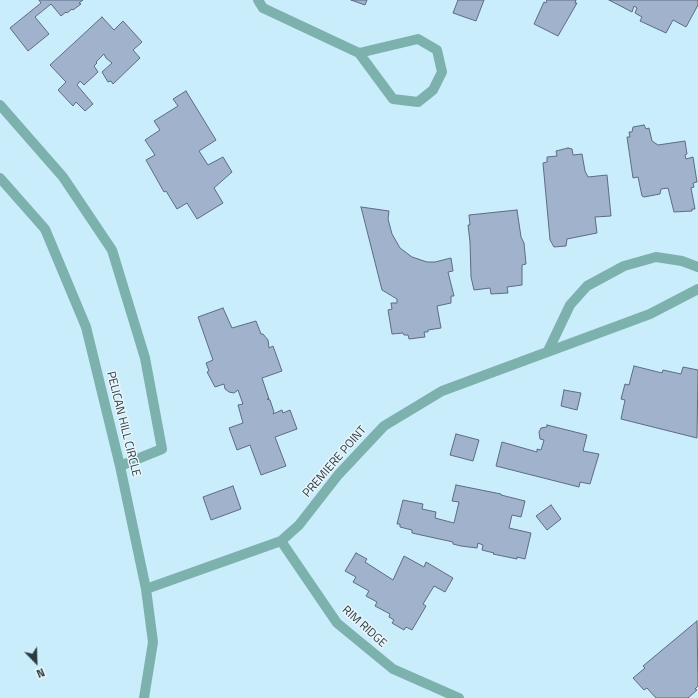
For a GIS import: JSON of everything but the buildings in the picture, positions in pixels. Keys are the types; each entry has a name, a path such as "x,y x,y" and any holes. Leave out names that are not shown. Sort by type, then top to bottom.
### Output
{"street":[{"path":"258,0 263,8 359,53 393,99 418,102 433,90 442,72 437,50 418,39 359,53"},
{"path":"0,105 63,177 112,250 145,358 162,449 120,466"},
{"name":"PELICAN HILL CIRCLE","path":"0,178 45,229 86,327 120,466 146,589 153,642 144,698"},
{"path":"548,351 570,305 587,286 624,266 656,257 682,261 698,267"},
{"name":"PREMIERE POINT","path":"146,589 281,541 299,525 338,475 384,426 442,391 650,314 698,289"},
{"name":"RIM RIDGE","path":"281,541 337,623 393,669 459,698"}]}
